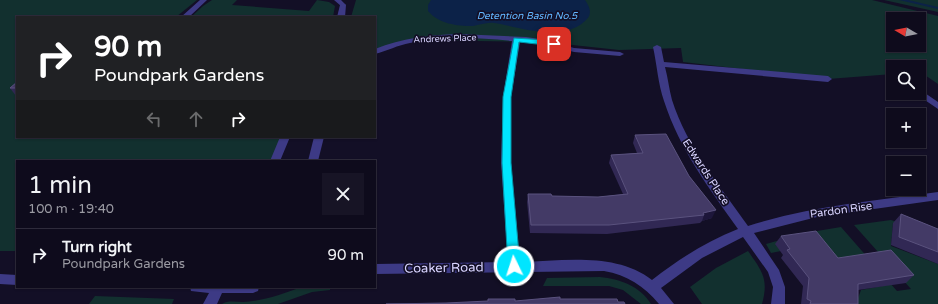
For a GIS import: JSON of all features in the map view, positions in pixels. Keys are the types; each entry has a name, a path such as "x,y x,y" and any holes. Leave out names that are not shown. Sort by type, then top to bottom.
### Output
{"street":[{"path":"186,16 204,0"},
{"path":"340,2 341,16"},
{"name":"Andrews Place","path":"376,52 394,43 415,39 479,37 545,42 566,49 620,54"},
{"path":"514,266 506,163 507,105 516,40"},
{"name":"Edwards Place","path":"657,47 668,100 681,133 694,158 745,231"},
{"path":"661,64 828,79"},
{"path":"926,97 938,106"},
{"path":"275,160 285,138"},
{"path":"313,160 319,138"},
{"name":"Pardon Rise","path":"653,287 670,272 699,254 745,231 802,216 938,196"},
{"path":"745,231 776,278 779,287 778,304"},
{"name":"Coaker Road","path":"376,269 604,266 617,268 631,273 653,287 667,304"},
{"path":"0,279 16,280"},
{"path":"210,304 217,288"}],"green space":[{"path":"0,0 197,0 177,16 16,16 16,138 281,138 271,160 16,160 16,251 0,251"},
{"path":"212,0 237,0 232,5 309,11 317,0 329,2 335,6 333,16 192,16"},
{"path":"356,0 872,0 922,12 886,12 886,52 926,52 926,13 938,16 938,84 926,76 926,60 886,60 886,75 828,79 683,62 681,48 619,50 545,42 410,40 376,53 376,16 351,16"},
{"path":"884,0 938,0 938,12"},
{"path":"891,220 911,227 911,229 893,223 891,246 938,264 938,304 851,304 857,301 861,290 887,285 776,245 781,251 771,253 766,244 805,233 841,227 897,291 911,289 854,225"},
{"path":"748,251 763,276 765,288 762,304 702,304 690,287 716,268"},
{"path":"600,277 629,284 641,292 651,304 641,304 623,290 609,286 543,286 547,278"},
{"path":"298,288 330,288 330,290 312,292 278,304 222,304 265,299"},
{"path":"95,296 174,299 172,304 89,304"}],"water":[{"name":"Detention Basin No.5","path":"431,0 585,0 590,14 588,19 575,28 553,32 541,32 491,23 473,26 461,25 437,19 432,15 428,11 428,5"}],"building":[{"path":"16,83 16,88 10,88"},
{"path":"666,134 689,176 716,210 703,213 704,215 609,225 531,225 528,194 598,197 628,194 611,155 643,153 635,135"},
{"path":"901,214 938,229 938,252 899,237"},
{"path":"816,231 838,258 891,250 914,275 858,284 858,304 810,304 811,301 807,299 809,278 787,250 790,249 781,236"},
{"path":"560,297 560,299 617,299 618,302 624,302 625,304 386,304 488,301 488,299 515,299 515,301"}],"waterway":[{"path":"901,0 938,8"}],"route":[{"path":"514,266 506,163 507,97 516,40 554,44"}]}
